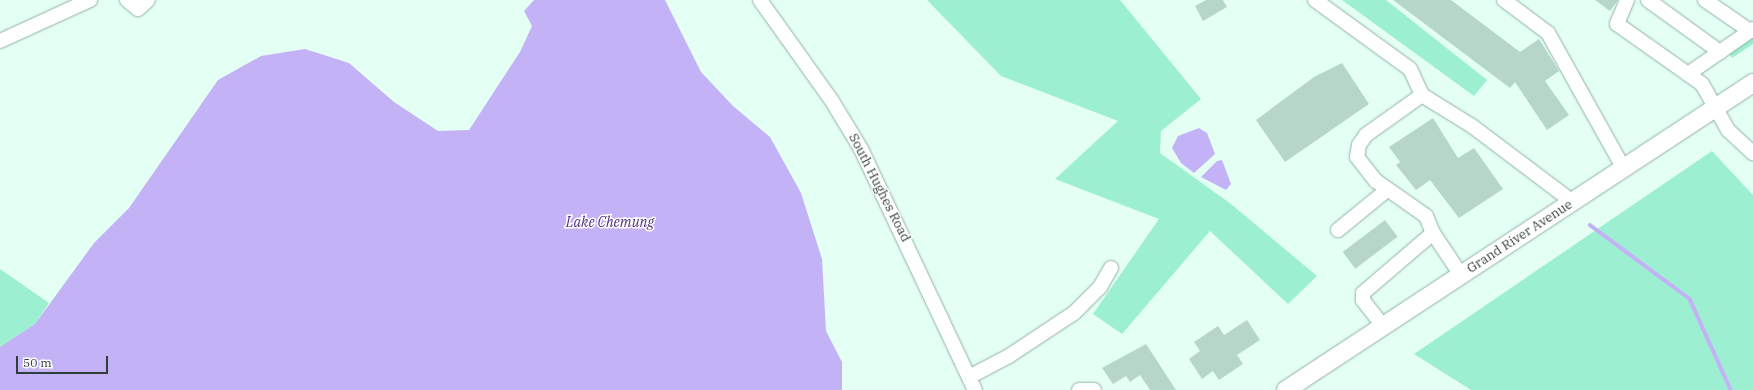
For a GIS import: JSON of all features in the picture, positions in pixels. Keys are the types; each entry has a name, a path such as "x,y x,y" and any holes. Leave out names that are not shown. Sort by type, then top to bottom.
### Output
{"main road":[{"name":"Grand River Avenue","path":"1286,390 1753,83"}],"street":[{"path":"0,41 90,0"},
{"path":"127,0 138,9 148,0"},
{"name":"South Hughes Road","path":"760,0 832,101 861,149 975,390"},
{"path":"1315,0 1410,69 1422,96 1472,126 1573,202"},
{"path":"1504,0 1548,32 1624,169"},
{"path":"1627,0 1617,24 1702,84 1728,130 1753,154"},
{"path":"1648,0 1720,52"},
{"path":"1688,74 1752,30 1705,0"},
{"path":"1422,96 1366,134 1359,145 1357,157 1387,190 1417,206 1426,216 1433,233 1461,275"},
{"path":"1338,230 1387,190"},
{"path":"1383,326 1363,300 1363,293 1433,233"},
{"path":"969,377 1009,356 1074,313 1100,287 1111,268"},
{"path":"1079,390 1094,390"}],"green space":[{"path":"927,0 1120,0 1201,99 1161,131 1160,153 1231,204 1317,276 1288,304 1210,231 1122,334 1093,314 1159,219 1055,179 1118,121 1001,76"},
{"path":"1342,0 1386,0 1487,80 1474,96"},
{"path":"1753,35 1753,44 1732,58 1728,52"},
{"path":"1712,151 1753,195 1753,390 1471,390 1414,354"},
{"path":"0,269 49,303 35,324 0,347"}],"water":[{"name":"Lake Chemung","path":"534,0 665,0 701,72 733,106 770,137 801,193 822,259 826,331 842,362 842,390 0,390 0,347 35,324 94,243 129,208 218,80 261,56 305,49 349,63 394,102 438,131 469,130 520,52 532,26 524,11"},
{"path":"1199,128 1207,133 1215,154 1194,173 1181,163 1172,148 1178,136"},
{"path":"1222,160 1231,184 1226,190 1201,177 1217,161"}],"building":[{"path":"1206,0 1223,0 1227,7 1203,21 1195,6"},
{"path":"1393,0 1451,0 1520,52 1539,39 1559,71 1545,81 1569,115 1547,130 1515,82 1510,88"},
{"path":"1595,0 1618,0 1610,11"},
{"path":"1342,63 1369,104 1285,162 1256,120 1314,77"},
{"path":"1433,118 1458,158 1474,148 1503,189 1459,218 1430,180 1416,190 1396,165 1400,162 1389,147"},
{"path":"1385,220 1398,237 1355,269 1343,252"},
{"path":"1247,320 1260,340 1237,355 1243,364 1219,380 1213,371 1202,379 1189,359 1200,351 1194,342 1218,326 1224,335"},
{"path":"1146,344 1176,390 1150,390 1140,375 1130,382 1126,376 1113,384 1102,368"}],"waterway":[{"path":"1590,225 1690,299 1731,390"}]}
